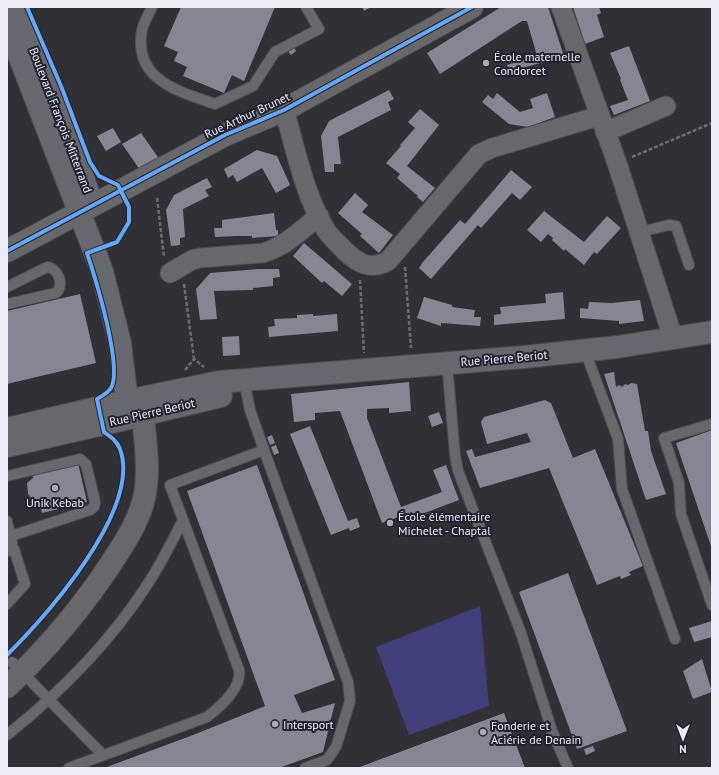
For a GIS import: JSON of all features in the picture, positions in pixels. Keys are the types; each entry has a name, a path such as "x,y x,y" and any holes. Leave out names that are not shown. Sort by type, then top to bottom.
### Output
{"main road":[{"name":"Boulevard François Mitterrand","path":"14,7 56,104 89,215"},
{"name":"Boulevard François Mitterrand","path":"7,24 89,215 126,307 135,347 135,408"},
{"name":"Rue Pierre Beriot","path":"135,408 219,382 245,385 365,369 585,351 712,332"}],"street":[{"name":"Rue Arthur Brunet","path":"7,266 89,215 225,135 284,110 472,7"},
{"path":"562,7 640,232 673,338"},
{"path":"284,110 309,193 318,216 331,237 359,263 369,266 382,265 388,261 479,154 492,148 602,124 666,106"},
{"name":"Rue Arthur Brunet","path":"7,251 89,215"},
{"path":"170,273 192,260 200,258 263,253 272,250 287,242 318,216"},
{"name":"Rue Pierre Beriot","path":"7,429 135,408"},
{"name":"Rue Pierre Beriot","path":"7,446 135,408"},
{"name":"Boulevard François Mitterrand","path":"12,672 80,608 97,585 131,532 141,507 146,488 147,468 135,408"}],"lane":[{"path":"152,7 142,29 141,50 148,66 158,80 175,90 215,104 253,86 276,52 318,29 306,7"},
{"path":"640,232 669,225 676,226 689,265"},
{"path":"7,288 47,267 52,268 55,271 60,283 59,289 56,293 7,304"},
{"path":"585,351 618,439 622,489 675,639"},
{"path":"447,363 458,471 520,633 552,731 568,768"},
{"path":"245,385 250,410 348,682 350,701 336,747 327,760 305,768"},
{"path":"712,424 664,438 679,483 681,514 712,605"},
{"path":"69,768 206,717 218,708 239,680 239,670 170,485 264,450"},
{"path":"7,476 80,459 86,464 95,502 94,507 90,510 11,536"},
{"path":"7,735 48,699 85,663 131,608 149,582 183,520"},
{"path":"7,521 11,536 10,550 25,584 7,604"},
{"path":"12,672 48,699 102,755"}],"path":[{"path":"616,163 712,123"},
{"path":"157,198 163,255 170,273 184,284 194,359"},
{"path":"404,243 413,366"},
{"path":"359,263 365,369"}],"shaded area":[{"path":"480,606 489,706 409,735 376,647"}],"building":[{"path":"181,7 275,7 244,81 232,75 224,93 183,76 187,67 174,61 178,52 164,46"},
{"path":"362,7 371,7 364,11"},
{"path":"501,7 548,7 564,56 509,72 507,65 537,56 527,21 522,21 440,74 427,53"},
{"path":"573,7 599,7 601,13 597,15 604,37 585,44"},
{"path":"629,46 650,101 614,115 610,106 628,100 610,53"},
{"path":"294,47 296,51 291,55 288,51"},
{"path":"389,90 394,99 388,102 391,110 338,137 341,164 334,164 334,172 325,172 321,136 329,121"},
{"path":"497,93 520,112 533,108 530,99 547,93 555,117 528,127 509,124 482,102 488,95 493,99"},
{"path":"420,109 439,125 407,166 435,188 423,202 397,178 400,174 386,163 415,128 408,122"},
{"path":"113,128 121,142 106,151 97,136"},
{"path":"141,133 160,160 140,170 122,144"},
{"path":"257,150 277,156 290,185 276,193 262,168 237,182 233,175 228,178 224,169"},
{"path":"511,170 532,187 520,200 512,193 481,228 478,225 431,279 419,268 423,262 460,220 465,224"},
{"path":"207,178 212,187 205,190 209,196 183,209 185,237 180,238 180,245 171,246 166,210 174,195"},
{"path":"355,193 368,205 362,212 393,235 379,253 360,236 362,234 338,213"},
{"path":"544,211 584,242 607,216 621,228 597,254 594,252 584,265 565,249 564,251 548,234 541,242 527,230"},
{"path":"274,213 278,236 252,238 252,236 215,237 214,228 222,228 222,220"},
{"path":"304,243 352,284 342,296 324,281 322,283 293,256"},
{"path":"258,269 279,269 280,277 273,278 273,286 253,288 253,290 214,291 217,319 200,320 196,289 210,273"},
{"path":"563,292 565,319 494,325 494,315 501,314 500,307 546,303 545,294"},
{"path":"80,294 96,363 7,384 7,311"},
{"path":"424,297 452,305 452,307 475,310 474,317 481,317 480,326 441,323 441,326 417,318"},
{"path":"640,300 644,321 619,324 619,321 580,318 580,308 588,309 589,302 612,303"},
{"path":"313,314 313,316 337,314 338,331 269,337 268,327 275,326 274,319 297,318 297,315"},
{"path":"239,336 240,355 223,356 222,337"},
{"path":"614,372 616,387 619,385 622,387 625,384 628,385 631,383 637,384 645,431 648,431 651,451 666,494 646,500 604,374"},
{"path":"409,382 411,411 389,413 389,408 367,409 367,418 401,507 442,492 433,470 446,465 459,500 414,517 412,512 382,523 340,411 315,413 315,420 294,422 291,394"},
{"path":"545,400 551,403 573,458 595,449 643,566 629,572 631,575 621,579 620,576 597,585 549,468 480,488 466,451 472,449 475,457 531,442 527,433 487,444 481,422 484,417"},
{"path":"439,412 443,423 432,427 428,416"},
{"path":"310,426 348,521 357,518 360,527 350,531 349,528 331,535 290,434"},
{"path":"712,430 712,549 676,443"},
{"path":"272,435 275,443 270,445 267,437"},
{"path":"276,445 279,453 274,455 271,447"},
{"name":"Unik Kebab","path":"78,463 87,502 42,513 39,502 34,502 28,494 27,483 33,478 32,474"},
{"path":"257,465 335,680 294,695 302,713 335,703 323,752 279,768 104,768 265,706 187,491"},
{"path":"568,573 627,731 577,749 519,592"},
{"path":"712,621 712,637 694,642 689,628"},
{"path":"702,659 712,692 693,699 683,671"},
{"name":"Fonderie et Aciérie de Denain","path":"504,713 525,768 357,768"},
{"path":"593,746 595,751 586,755 584,749"}],"cycle path":[{"path":"7,655 66,589 86,560 104,530 117,501 123,473 119,446 104,432 97,399 107,393 111,388 114,377 113,361 111,342 96,281 87,253 117,242 129,222 129,207 118,185 99,176 90,162 61,86 27,7"},
{"path":"7,251 225,135 284,110 472,7"}],"place":[{"name":"École maternelle Condorcet","path":"486,63"},
{"name":"Unik Kebab","path":"55,488"},
{"name":"École élémentaire Michelet - Chaptal","path":"390,523"},
{"name":"Intersport","path":"275,724"},
{"name":"Fonderie et Aciérie de Denain","path":"483,732"}]}
